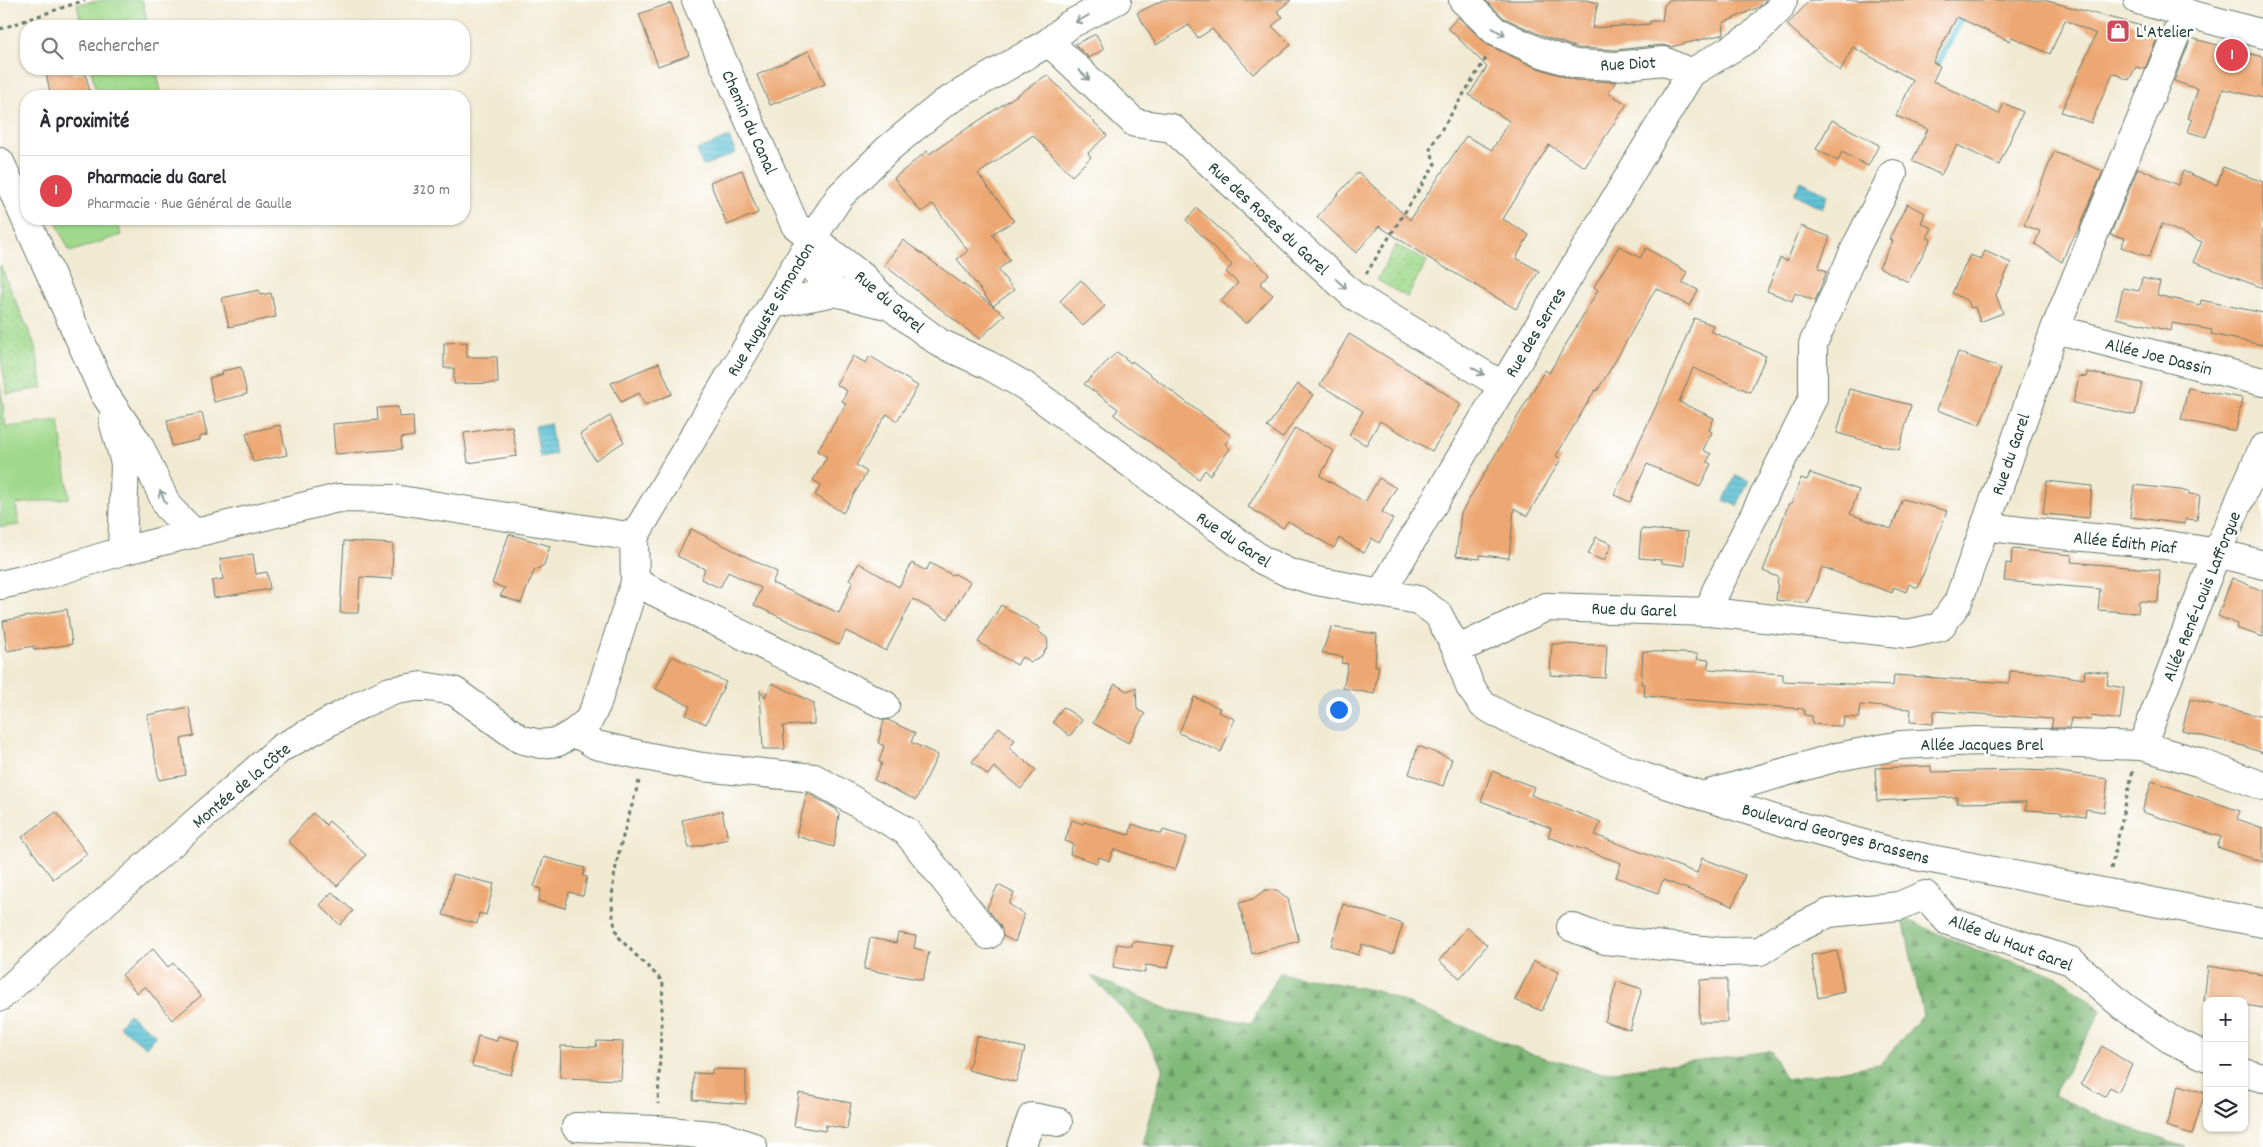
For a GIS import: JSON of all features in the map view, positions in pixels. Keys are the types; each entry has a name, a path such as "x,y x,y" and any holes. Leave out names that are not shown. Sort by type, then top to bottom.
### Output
{"street":[{"name":"Chemin du Canal","path":"696,0 795,225 812,238"},
{"name":"Rue Auguste Simondon","path":"634,536 812,238 840,196 888,149 944,104 1049,42 1068,26 1117,0"},
{"name":"Rue Diot","path":"1463,0 1495,31 1539,52 1574,64 1616,66 1664,61 1691,73"},
{"path":"1691,73 1752,36 1779,9 1783,0"},
{"path":"2138,0 2263,34"},
{"name":"Rue du Garel","path":"812,238 863,277 890,306 940,343 988,365 1032,390 1262,560 1289,573 1317,581 1418,600 1438,614 1456,650 1546,607 1710,612 1908,634 1940,626 1958,602 2055,329 2185,12"},
{"name":"Rue des Roses du Garel","path":"1049,42 1134,123 1172,128 1353,295 1503,386"},
{"name":"Rue des Serres","path":"1381,593 1691,73"},
{"path":"0,162 20,206"},
{"path":"1710,612 1715,593 1814,398 1813,344 1857,245 1893,174"},
{"path":"28,225 104,393 125,463 122,551"},
{"path":"812,238 812,266 836,292"},
{"path":"773,304 836,292 890,306"},
{"name":"Allée Joe Dassin","path":"2055,329 2263,382"},
{"path":"104,393 139,445 168,507 195,534"},
{"name":"Allée René-Louis Lafforgue","path":"2142,746 2216,554 2263,448"},
{"path":"0,585 41,576 122,551 338,498 394,498 634,536 635,582 597,703 589,720 575,732 596,745 702,767 814,778 906,831 988,935"},
{"name":"Allée Édith Piaf","path":"1985,526 2169,546 2242,558 2263,565"},
{"path":"635,582 884,705"},
{"name":"Boulevard Georges Brassens","path":"1456,650 1470,687 1483,705 1508,718 1644,777 1784,822 1876,848 2105,894 2263,923"},
{"name":"Montée de la Côte","path":"0,997 116,892 281,748 360,705 390,692 422,686 454,691 520,739 540,744 558,742 575,732"},
{"name":"Allée Jacques Brel","path":"1702,796 1836,756 1901,745 1976,741 2142,746 2198,762 2263,786"},
{"path":"1571,926 1604,940 1722,952 1760,951 1786,934 1829,912 1900,906 1925,896 1937,860"},
{"name":"Allée du Haut Garel","path":"1925,896 1948,921 2071,961 2123,1006 2170,1039 2203,1055"},
{"path":"2248,1074 2263,1078"},
{"path":"1021,1147 1032,1117 1058,1122"},
{"path":"576,1127 657,1130 722,1136 753,1147"}],"path":[{"path":"26,20 85,0"},
{"path":"0,29 20,22"},
{"path":"1353,295 1431,172 1435,164 1430,148 1501,34"},
{"path":"2105,894 2122,826 2124,807 2142,746"},
{"path":"645,756 611,888 618,936 663,982 657,1130"}],"green space":[{"path":"106,0 142,0 147,20 81,20 77,4"},
{"path":"92,75 157,75 161,90 96,90"},
{"path":"58,225 118,225 121,235 70,252"},
{"path":"1396,245 1427,261 1407,297 1377,280"},
{"path":"0,265 35,345 43,388 7,394 0,352"},
{"path":"0,383 6,427 59,421 69,498 16,504 19,525 0,527"},
{"path":"1903,918 1975,950 2057,976 2102,1010 2053,1095 2108,1120 2185,1147 1153,1147 1142,1144 1163,1067 1141,1029 1090,975 1169,1010 1251,1023 1280,973 1377,991 1528,1053 1599,1073 1771,1051 1786,1080 1880,1064 1923,1015"}],"water":[{"path":"729,137 736,153 703,166 697,150"},
{"path":"1801,181 1828,195 1822,208 1794,194"},
{"path":"550,423 555,454 540,457 535,426"},
{"path":"1736,475 1749,481 1737,506 1724,500"},
{"path":"129,1014 156,1035 146,1047 119,1026"}],"building":[{"path":"1163,0 1291,0 1277,11 1283,17 1272,26 1291,45 1253,74 1212,29 1198,38 1189,25 1156,45 1137,13"},
{"path":"1485,0 1586,0 1598,3 1592,28 1650,24 1650,21 1662,21 1664,6 1669,0 1766,0 1759,7 1723,23 1724,34 1671,47 1662,45 1616,50 1578,48 1545,37 1504,18"},
{"path":"1810,0 2044,0 2160,31 2145,69 2136,67 2129,80 2113,73 2091,123 2061,112 2096,34 2065,20 2050,54 2012,37 2009,41 1957,17 1933,62 1940,66 1933,81 1999,114 2004,103 2023,112 1999,165 1957,145 1941,175 1912,161 1928,129 1896,116 1913,80 1853,47 1840,71 1787,25"},
{"path":"671,3 689,55 658,66 639,14"},
{"path":"1458,17 1488,45 1532,66 1574,80 1616,82 1608,93 1627,104 1585,167 1549,145 1503,219 1529,235 1516,258 1539,271 1516,309 1427,257 1379,226 1356,253 1317,217 1358,172 1410,220 1466,136 1492,150 1509,121 1469,95 1487,67 1448,28"},
{"path":"1096,34 1104,49 1089,58 1075,44"},
{"path":"2191,38 2263,57 2263,98 2223,89 2206,137 2188,132 2192,120 2188,118 2198,89 2174,81"},
{"path":"809,51 825,84 770,105 757,75"},
{"path":"46,75 86,75 90,90 50,90"},
{"path":"1047,75 1107,135 1088,153 1091,157 1072,176 1033,135 978,174 1014,221 992,234 1010,260 998,270 1014,290 993,306 957,259 968,251 933,204 921,212 894,178 927,151 929,154"},
{"path":"1832,120 1879,145 1868,166 1842,152 1838,161 1816,149"},
{"path":"2054,152 2103,171 2079,229 2070,242 2062,262 2035,244 2040,231 2024,225"},
{"path":"2223,167 2263,182 2263,288 2193,262 2202,242 2162,224 2149,257 2121,247 2125,238 2110,235 2138,168 2178,185 2183,171 2217,185"},
{"path":"742,170 758,213 727,225 710,182"},
{"path":"1907,204 1925,213 1921,223 1932,228 1927,238 1931,239 1908,282 1879,267 1893,241 1889,239"},
{"path":"1197,208 1269,274 1260,284 1273,295 1246,324 1221,301 1238,283 1226,272 1232,265 1186,220"},
{"path":"1801,226 1830,237 1818,268 1827,271 1815,301 1795,293 1792,301 1767,291 1780,258 1787,261"},
{"path":"903,240 1005,315 979,339 884,265"},
{"path":"1619,246 1640,258 1646,248 1687,272 1682,282 1698,290 1690,306 1656,288 1616,360 1597,391 1595,390 1556,456 1561,459 1527,516 1514,508 1509,558 1480,555 1480,559 1456,556 1461,513 1545,370 1549,373 1598,290 1594,287"},
{"path":"1985,251 2011,263 1996,295 2003,313 1980,322 1975,307 1971,308 1968,301 1952,293 1970,255 1981,259"},
{"path":"2142,278 2160,282 2157,295 2200,305 2201,300 2263,313 2263,345 2211,334 2212,330 2172,323 2171,331 2116,318 2123,288 2139,291"},
{"path":"1081,280 1105,306 1083,326 1060,301"},
{"path":"259,290 260,295 271,293 276,317 229,327 222,298"},
{"path":"1694,318 1713,325 1710,331 1766,356 1750,392 1693,368 1679,402 1714,418 1709,430 1712,432 1703,450 1711,454 1707,462 1711,464 1700,487 1647,464 1630,502 1614,495 1666,385"},
{"path":"1349,334 1461,404 1432,451 1380,421 1366,445 1349,435 1363,411 1320,385"},
{"path":"467,342 467,357 497,357 498,383 454,384 454,368 444,368 444,343"},
{"path":"1117,352 1131,363 1132,361 1231,436 1225,444 1230,449 1210,475 1205,470 1199,479 1114,415 1118,409 1084,384"},
{"path":"1958,352 2001,368 1980,425 1937,410"},
{"path":"853,356 866,363 870,356 918,386 897,421 887,414 877,429 856,465 867,472 843,513 815,495 821,485 813,480 827,457 817,451 846,404 842,401 847,391 836,384"},
{"path":"659,363 672,394 645,405 639,393 621,402 611,383"},
{"path":"241,367 247,394 214,402 209,378 223,374 222,371"},
{"path":"2087,372 2142,383 2135,415 2073,403 2079,376 2086,377"},
{"path":"1298,384 1313,395 1282,438 1267,427"},
{"path":"2188,388 2242,398 2236,431 2181,420"},
{"path":"1849,389 1911,405 1899,450 1837,433"},
{"path":"398,407 399,417 413,416 414,436 401,438 402,449 335,454 333,424 378,420 377,408"},
{"path":"202,413 207,435 199,437 199,440 172,446 167,420"},
{"path":"610,416 624,442 595,460 580,434"},
{"path":"280,425 287,455 253,462 246,433"},
{"path":"512,426 517,456 468,463 464,433"},
{"path":"1295,428 1334,451 1320,476 1365,502 1379,478 1396,488 1382,512 1393,519 1379,543 1372,538 1364,553 1339,538 1334,548 1288,521 1283,528 1248,507"},
{"path":"1810,473 1859,490 1850,514 1891,529 1903,499 1947,511 1918,588 1909,584 1906,592 1894,587 1892,593 1822,567 1808,603 1776,600 1778,577 1763,571 1789,503 1791,504 1801,478 1807,480"},
{"path":"2047,481 2092,486 2089,518 2043,514"},
{"path":"2134,485 2189,491 2189,494 2200,495 2197,520 2185,519 2185,524 2130,517"},
{"path":"691,529 777,572 772,583 839,613 853,581 849,579 859,563 899,587 912,563 926,571 930,563 970,582 948,619 913,599 886,651 846,631 839,645 754,605 761,588 728,572 720,588 701,579 705,569 677,556"},
{"path":"1641,529 1688,532 1685,566 1662,563 1662,560 1639,558"},
{"path":"509,534 550,546 544,565 534,571 521,603 500,596 505,588 492,584"},
{"path":"1596,537 1612,544 1604,561 1588,554"},
{"path":"344,541 393,544 392,579 360,577 358,613 340,613"},
{"path":"2012,549 2072,555 2071,562 2160,570 2158,602 2139,601 2138,613 2098,610 2100,589 2004,581 2006,563 2011,564"},
{"path":"253,554 256,574 267,572 270,589 214,598 212,581 223,579 220,559"},
{"path":"2232,578 2263,591 2263,637 2236,628 2237,624 2218,616"},
{"path":"1001,605 1040,628 1038,631 1047,638 1048,646 1040,658 1031,662 1022,657 1017,665 978,642"},
{"path":"67,609 72,644 34,650 34,646 7,651 3,621"},
{"path":"1331,627 1377,634 1375,666 1379,666 1374,694 1343,688 1348,664 1341,663 1343,657 1322,653"},
{"path":"1552,644 1607,645 1605,678 1550,675"},
{"path":"1643,651 1698,654 1697,659 1709,660 1708,669 1783,674 1783,681 1893,686 1894,675 2009,683 2010,671 2046,673 2084,679 2085,670 2109,673 2107,685 2124,688 2120,720 2091,716 2091,720 2071,718 2069,728 2051,728 2053,719 1934,711 1933,724 1910,722 1911,709 1860,705 1859,718 1844,717 1843,726 1833,726 1812,724 1812,716 1804,715 1804,709 1644,696 1645,684 1641,684"},
{"path":"672,656 726,682 706,724 686,715 690,706 656,689"},
{"path":"772,683 814,703 814,724 783,726 785,749 763,749 760,690 765,697"},
{"path":"1115,684 1127,691 1136,688 1137,709 1145,714 1128,743 1093,723"},
{"path":"1194,697 1220,708 1218,712 1235,719 1221,752 1179,733"},
{"path":"2190,699 2263,717 2263,753 2243,746 2182,731"},
{"path":"189,707 194,736 181,739 186,775 159,780 147,715"},
{"path":"1063,707 1082,720 1070,736 1053,722"},
{"path":"884,720 888,720 915,733 911,742 938,755 916,800 874,780 882,763 879,762 884,746 878,743"},
{"path":"999,727 1015,740 1009,748 1036,770 1021,789 994,767 988,775 972,762"},
{"path":"1418,746 1452,759 1443,786 1409,774"},
{"path":"1931,766 1931,772 2053,771 2108,779 2104,812 2086,809 2085,817 2061,814 2061,812 2026,810 2026,802 1957,803 1957,797 1877,801 1875,768"},
{"path":"1492,771 1534,787 1531,795 1601,822 1595,835 1697,873 1702,858 1745,875 1733,906 1663,880 1658,893 1616,877 1621,863 1548,837 1551,828 1481,801"},
{"path":"2152,781 2240,811 2237,819 2263,828 2263,862 2217,847 2221,837 2142,812"},
{"path":"807,793 836,809 839,814 834,847 796,836"},
{"path":"722,811 728,839 689,848 682,820"},
{"path":"56,812 87,854 53,879 22,837"},
{"path":"313,813 326,825 329,821 366,855 337,886 288,841"},
{"path":"1072,820 1129,835 1132,824 1162,834 1163,830 1187,837 1175,870 1114,849 1109,861 1099,857 1097,863 1070,854 1073,844 1065,841"},
{"path":"544,857 585,868 583,876 587,877 583,896 569,892 565,908 538,901 541,889 534,887"},
{"path":"453,874 494,884 486,915 479,913 477,924 443,915"},
{"path":"998,885 1014,893 1009,904 1024,914 1015,942 1003,936 1000,925 987,908"},
{"path":"1265,890 1277,890 1288,899 1299,941 1252,954 1239,903 1253,899"},
{"path":"332,892 353,911 340,925 320,905"},
{"path":"1343,904 1403,924 1393,954 1362,944 1358,955 1331,946"},
{"path":"1467,927 1487,945 1460,978 1439,961"},
{"path":"898,933 916,936 914,948 929,952 923,980 864,969 870,938 896,943"},
{"path":"1133,941 1173,946 1168,968 1145,965 1145,973 1113,967 1117,944 1132,946"},
{"path":"153,949 168,967 173,963 201,996 172,1020 145,986 137,993 122,975"},
{"path":"1837,951 1844,992 1818,998 1811,955"},
{"path":"1534,961 1559,972 1542,1011 1515,1000"},
{"path":"2208,966 2263,975 2263,1008 2248,1006 2248,997 2204,997"},
{"path":"1727,979 1727,1022 1699,1022 1700,980"},
{"path":"1617,981 1642,989 1630,1030 1605,1022"},
{"path":"478,1036 497,1041 498,1036 519,1041 511,1075 472,1066"},
{"path":"977,1036 1025,1048 1016,1082 968,1070"},
{"path":"597,1041 623,1042 621,1080 560,1078 561,1046 596,1047"},
{"path":"2102,1046 2132,1065 2118,1092 2110,1087 2105,1097 2081,1084"},
{"path":"712,1069 746,1070 746,1104 693,1100 694,1073 712,1074"},
{"path":"2179,1085 2203,1092 2203,1099 2192,1134 2166,1126"},
{"path":"799,1093 851,1103 847,1129 826,1125 825,1131 794,1126"}],"waterway":[{"path":"1938,63 1971,0"}],"place":[{"name":"L'Atelier","path":"2118,31"},
{"name":"Pharmacie du Garel","path":"2232,55"}]}
